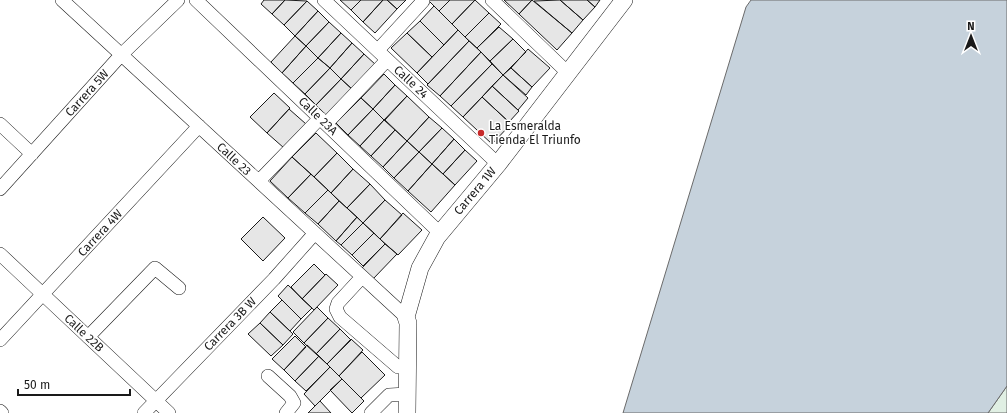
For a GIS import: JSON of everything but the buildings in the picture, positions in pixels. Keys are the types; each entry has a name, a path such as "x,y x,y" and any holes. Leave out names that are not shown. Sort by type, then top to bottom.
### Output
{"street":[{"name":"Calle 23","path":"62,0 406,317"},
{"name":"Carrera 5W","path":"0,189 121,55 178,0"},
{"name":"Calle 23A","path":"196,0 440,233"},
{"name":"Calle 24","path":"324,0 498,164"},
{"path":"492,0 568,73"},
{"name":"Carrera 1W","path":"407,413 408,323 406,317 420,268 429,249 440,233 498,164 624,0"},
{"path":"378,50 423,1"},
{"path":"259,182 388,60"},
{"path":"0,124 32,154"},
{"name":"Carrera 4W","path":"0,340 199,126"},
{"name":"Carrera 3B W","path":"144,413 274,279 315,233"},
{"name":"Calle 22B","path":"0,254 169,413"},
{"path":"88,337 155,268 179,288"},
{"path":"362,277 338,303 336,309 340,317 398,367 408,367"},
{"path":"268,376 290,396 294,403 286,413"},
{"path":"371,413 389,395 407,394"}],"green space":[{"path":"1007,386 1007,413 988,413"}],"shaded area":[{"path":"751,0 1007,0 1007,386 988,413 623,413 746,7"}],"place":[{"name":"La Esmeralda Tienda El Triunfo","path":"481,133"}]}
